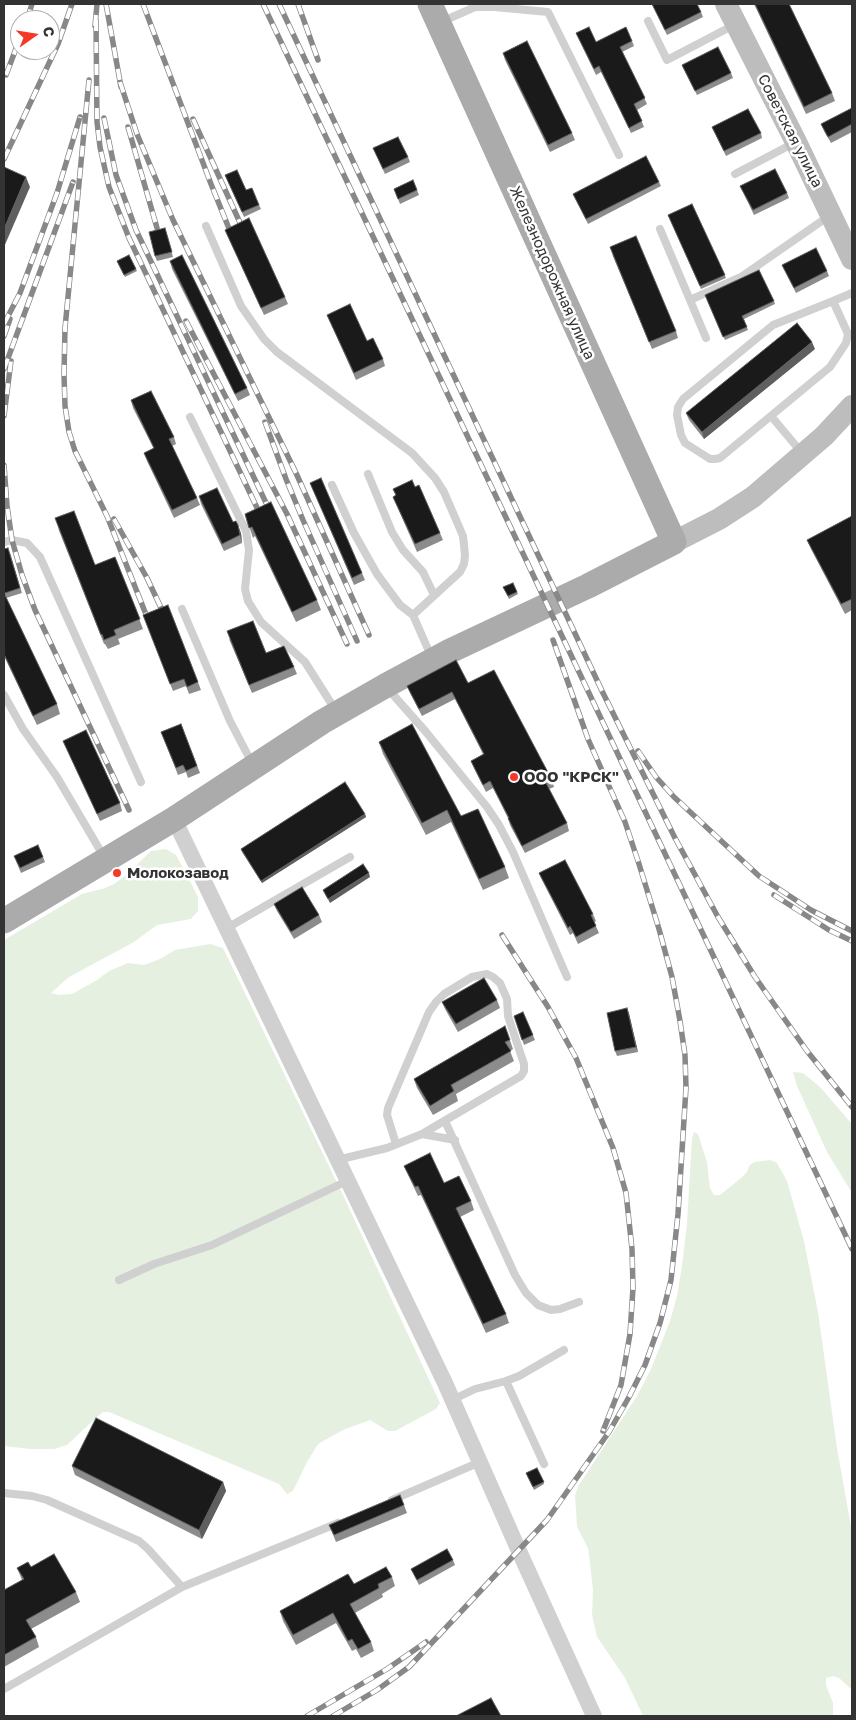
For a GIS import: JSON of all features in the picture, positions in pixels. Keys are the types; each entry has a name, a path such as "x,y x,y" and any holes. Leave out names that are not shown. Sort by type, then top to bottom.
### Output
{"main road":[{"name":"Железнодорожная улица","path":"434,13 674,542"},
{"path":"4,921 174,819 337,713 384,686 674,542"}],"street":[{"name":"Советская улица","path":"726,4 796,142 852,259"},
{"path":"674,542 736,509 753,497 803,454 852,406"},
{"path":"174,819 452,1400 594,1716"}],"lane":[{"path":"548,12 553,4"},
{"path":"434,13 493,5 548,12"},
{"path":"548,12 619,155"},
{"path":"648,21 667,60 736,24"},
{"path":"735,174 796,142"},
{"path":"690,300 741,277 831,214"},
{"path":"206,226 241,306 264,340 276,352 412,453 435,478 458,522 466,555 460,572 413,615"},
{"path":"660,229 706,338"},
{"path":"832,300 848,334 846,343 830,367 720,458 710,459 685,442 681,435 677,415 678,407 683,399 773,325 832,300 852,292"},
{"path":"771,416 803,454"},
{"path":"190,417 246,531 249,550 246,589 248,600 261,622 305,662 337,713"},
{"path":"368,474 392,532 403,550 423,572 434,595"},
{"path":"332,485 354,533 377,574 400,605 413,615 433,660"},
{"path":"4,542 12,540 27,543 40,557 141,782"},
{"path":"182,609 230,721 253,767"},
{"path":"384,686 426,732 487,807 499,825 513,852 567,977"},
{"path":"4,695 23,729 58,777 106,861"},
{"path":"227,928 350,858"},
{"path":"337,1160 371,1152 396,1144 422,1134 521,1076 524,1071 524,1064 508,1016 507,1000 500,983 488,974 472,978 444,994 429,1012 388,1108 389,1124 396,1144"},
{"path":"446,1120 515,1275 526,1293 538,1305 551,1310 560,1309 579,1302"},
{"path":"422,1134 455,1140"},
{"path":"119,1280 154,1264 212,1245 347,1181"},
{"path":"452,1400 474,1389 519,1376 564,1350"},
{"path":"506,1381 544,1464"},
{"path":"383,1504 480,1462"},
{"path":"4,1493 32,1496 47,1500 139,1541 148,1548 182,1587"},
{"path":"4,1689 182,1587 347,1519"}],"green space":[{"path":"166,849 176,855 190,881 198,897 198,911 191,919 157,925 134,942 69,977 51,993 59,995 72,994 109,971 128,963 144,965 160,959 175,950 210,944 223,948 343,1195 440,1403 436,1409 395,1431 388,1431 370,1420 343,1430 318,1444 293,1491 287,1494 279,1484 109,1412 103,1412 67,1445 54,1449 4,1446 4,940 82,894 114,884 151,851"},
{"path":"793,1072 803,1073 820,1087 852,1124 852,1193 827,1152 797,1086"},
{"path":"694,1132 698,1134 707,1162 710,1188 714,1195 720,1195 741,1178 754,1162 770,1160 777,1163 787,1181 804,1241 818,1312 837,1448 852,1532 852,1690 839,1678 833,1676 826,1678 826,1685 833,1703 833,1716 643,1716 625,1678 597,1637 592,1615 593,1590 588,1548 577,1527 575,1495 579,1485 637,1396 651,1369 670,1321 677,1296 682,1266"}],"building":[{"path":"652,4 697,4 701,12 665,30"},
{"path":"755,4 789,4 832,93 804,107"},
{"path":"589,27 596,42 626,27 632,41 620,47 645,98 634,104 642,121 629,128 599,66 594,69 576,33"},
{"path":"527,41 572,133 548,145 503,53"},
{"path":"718,47 731,73 695,91 682,65"},
{"path":"852,108 852,124 828,137 821,124"},
{"path":"748,109 761,133 724,151 712,127"},
{"path":"398,137 408,157 383,169 373,148"},
{"path":"646,156 659,182 586,219 573,194"},
{"path":"4,167 26,177 4,229"},
{"path":"775,169 787,193 753,210 740,186"},
{"path":"237,170 246,190 252,188 259,205 242,212 225,175"},
{"path":"413,180 417,190 398,199 394,189"},
{"path":"692,204 725,275 700,286 668,215"},
{"path":"249,218 285,297 261,308 225,230"},
{"path":"165,228 172,252 155,256 149,232"},
{"path":"636,236 676,331 649,342 610,247"},
{"path":"816,248 827,271 794,288 782,265"},
{"path":"129,255 136,269 124,275 117,261"},
{"path":"182,255 247,388 235,394 170,261"},
{"path":"759,270 774,301 742,316 747,327 723,337 705,295"},
{"path":"350,304 367,341 373,338 383,359 354,373 327,315"},
{"path":"797,323 812,342 702,432 686,413"},
{"path":"151,391 174,437 169,439 197,498 172,510 144,453 154,448 131,400"},
{"path":"321,478 362,573 352,578 310,483"},
{"path":"412,480 415,487 419,485 440,533 415,544 393,497 396,495 393,489"},
{"path":"217,488 233,522 236,521 238,525 240,535 222,544 199,496"},
{"path":"271,502 317,600 292,612 252,527 249,528 245,514"},
{"path":"74,511 95,565 115,557 140,619 114,630 116,635 104,640 55,518"},
{"path":"852,516 852,599 841,604 807,540"},
{"path":"8,548 20,588 5,593 4,549"},
{"path":"513,583 517,592 508,596 503,587"},
{"path":"4,593 57,704 33,716 4,654"},
{"path":"168,605 198,682 187,687 184,679 170,684 143,615"},
{"path":"253,621 266,653 284,646 294,667 249,685 227,631"},
{"path":"456,660 468,683 494,670 552,780 546,783 567,823 522,846 490,781 483,785 471,761 484,754 452,692 419,709 407,686"},
{"path":"181,724 197,766 186,771 183,765 176,768 161,732"},
{"path":"412,724 461,816 478,809 505,867 479,879 447,810 422,823 379,742"},
{"path":"86,730 120,803 97,814 63,741"},
{"path":"345,782 365,814 261,881 241,849"},
{"path":"38,845 43,857 20,868 14,856"},
{"path":"565,860 593,914 591,915 596,926 576,937 570,926 568,928 539,873"},
{"path":"363,864 369,873 328,899 323,890"},
{"path":"302,887 319,915 291,932 274,904"},
{"path":"484,978 497,1000 456,1024 442,1002"},
{"path":"627,1008 636,1047 615,1051 607,1013"},
{"path":"523,1012 533,1035 522,1040 514,1016"},
{"path":"505,1026 510,1040 505,1042 511,1051 451,1085 454,1091 430,1106 414,1079"},
{"path":"430,1153 444,1183 459,1176 471,1201 456,1208 506,1314 483,1324 418,1186 415,1187 404,1166"},
{"path":"96,1418 223,1482 199,1530 72,1466"},
{"path":"537,1468 544,1482 533,1487 526,1473"},
{"path":"400,1495 404,1505 334,1535 329,1525"},
{"path":"447,1549 453,1560 417,1580 411,1569"},
{"path":"54,1554 76,1592 26,1620 36,1637 4,1655 4,1590 24,1579 17,1568 28,1562 31,1567"},
{"path":"386,1567 392,1577 378,1584 379,1588 350,1604 371,1642 358,1649 352,1639 348,1641 333,1613 293,1635 280,1611 348,1574 354,1584"},
{"path":"491,1698 501,1716 456,1716"}],"railway":[{"path":"30,10 32,4"},
{"path":"4,159 58,44 72,4"},
{"path":"95,26 97,4"},
{"path":"106,4 121,87"},
{"path":"143,4 230,231"},
{"path":"263,4 852,1249"},
{"path":"279,4 603,693 675,838 718,917 755,977 807,1051 852,1107"},
{"path":"298,4 318,60"},
{"path":"96,20 97,122 100,147 109,187 129,238 259,512"},
{"path":"6,75 12,60"},
{"path":"89,80 65,328 65,406 69,432 75,451 107,516 147,617"},
{"path":"120,82 137,134 173,220 296,473 369,635"},
{"path":"4,324 20,293 57,193 80,117"},
{"path":"104,118 116,175 136,230 268,507"},
{"path":"193,119 241,225"},
{"path":"128,127 157,228"},
{"path":"4,369 73,182"},
{"path":"4,336 10,319"},
{"path":"186,321 287,514 347,644"},
{"path":"4,416 11,361"},
{"path":"265,422 303,520 357,641"},
{"path":"4,465 12,540 22,575 35,610 129,810"},
{"path":"114,519 147,578 162,610"},
{"path":"333,1716 377,1690 409,1667 547,1520 609,1432 629,1397 645,1365 660,1323 671,1280 678,1214 686,1088 685,1055 672,977 625,822 588,739 553,640"},
{"path":"638,751 656,777 674,797 759,876 811,910 852,931"},
{"path":"774,895 829,930 852,941"},
{"path":"502,935 548,1007 576,1058 613,1148 626,1193 632,1249 633,1288 630,1334 621,1385 603,1431"},
{"path":"307,1716 387,1669 426,1642"}],"place":[{"name":"ООО \"КРСК\"","path":"514,777"},
{"name":"Молокозавод","path":"117,873"}]}
